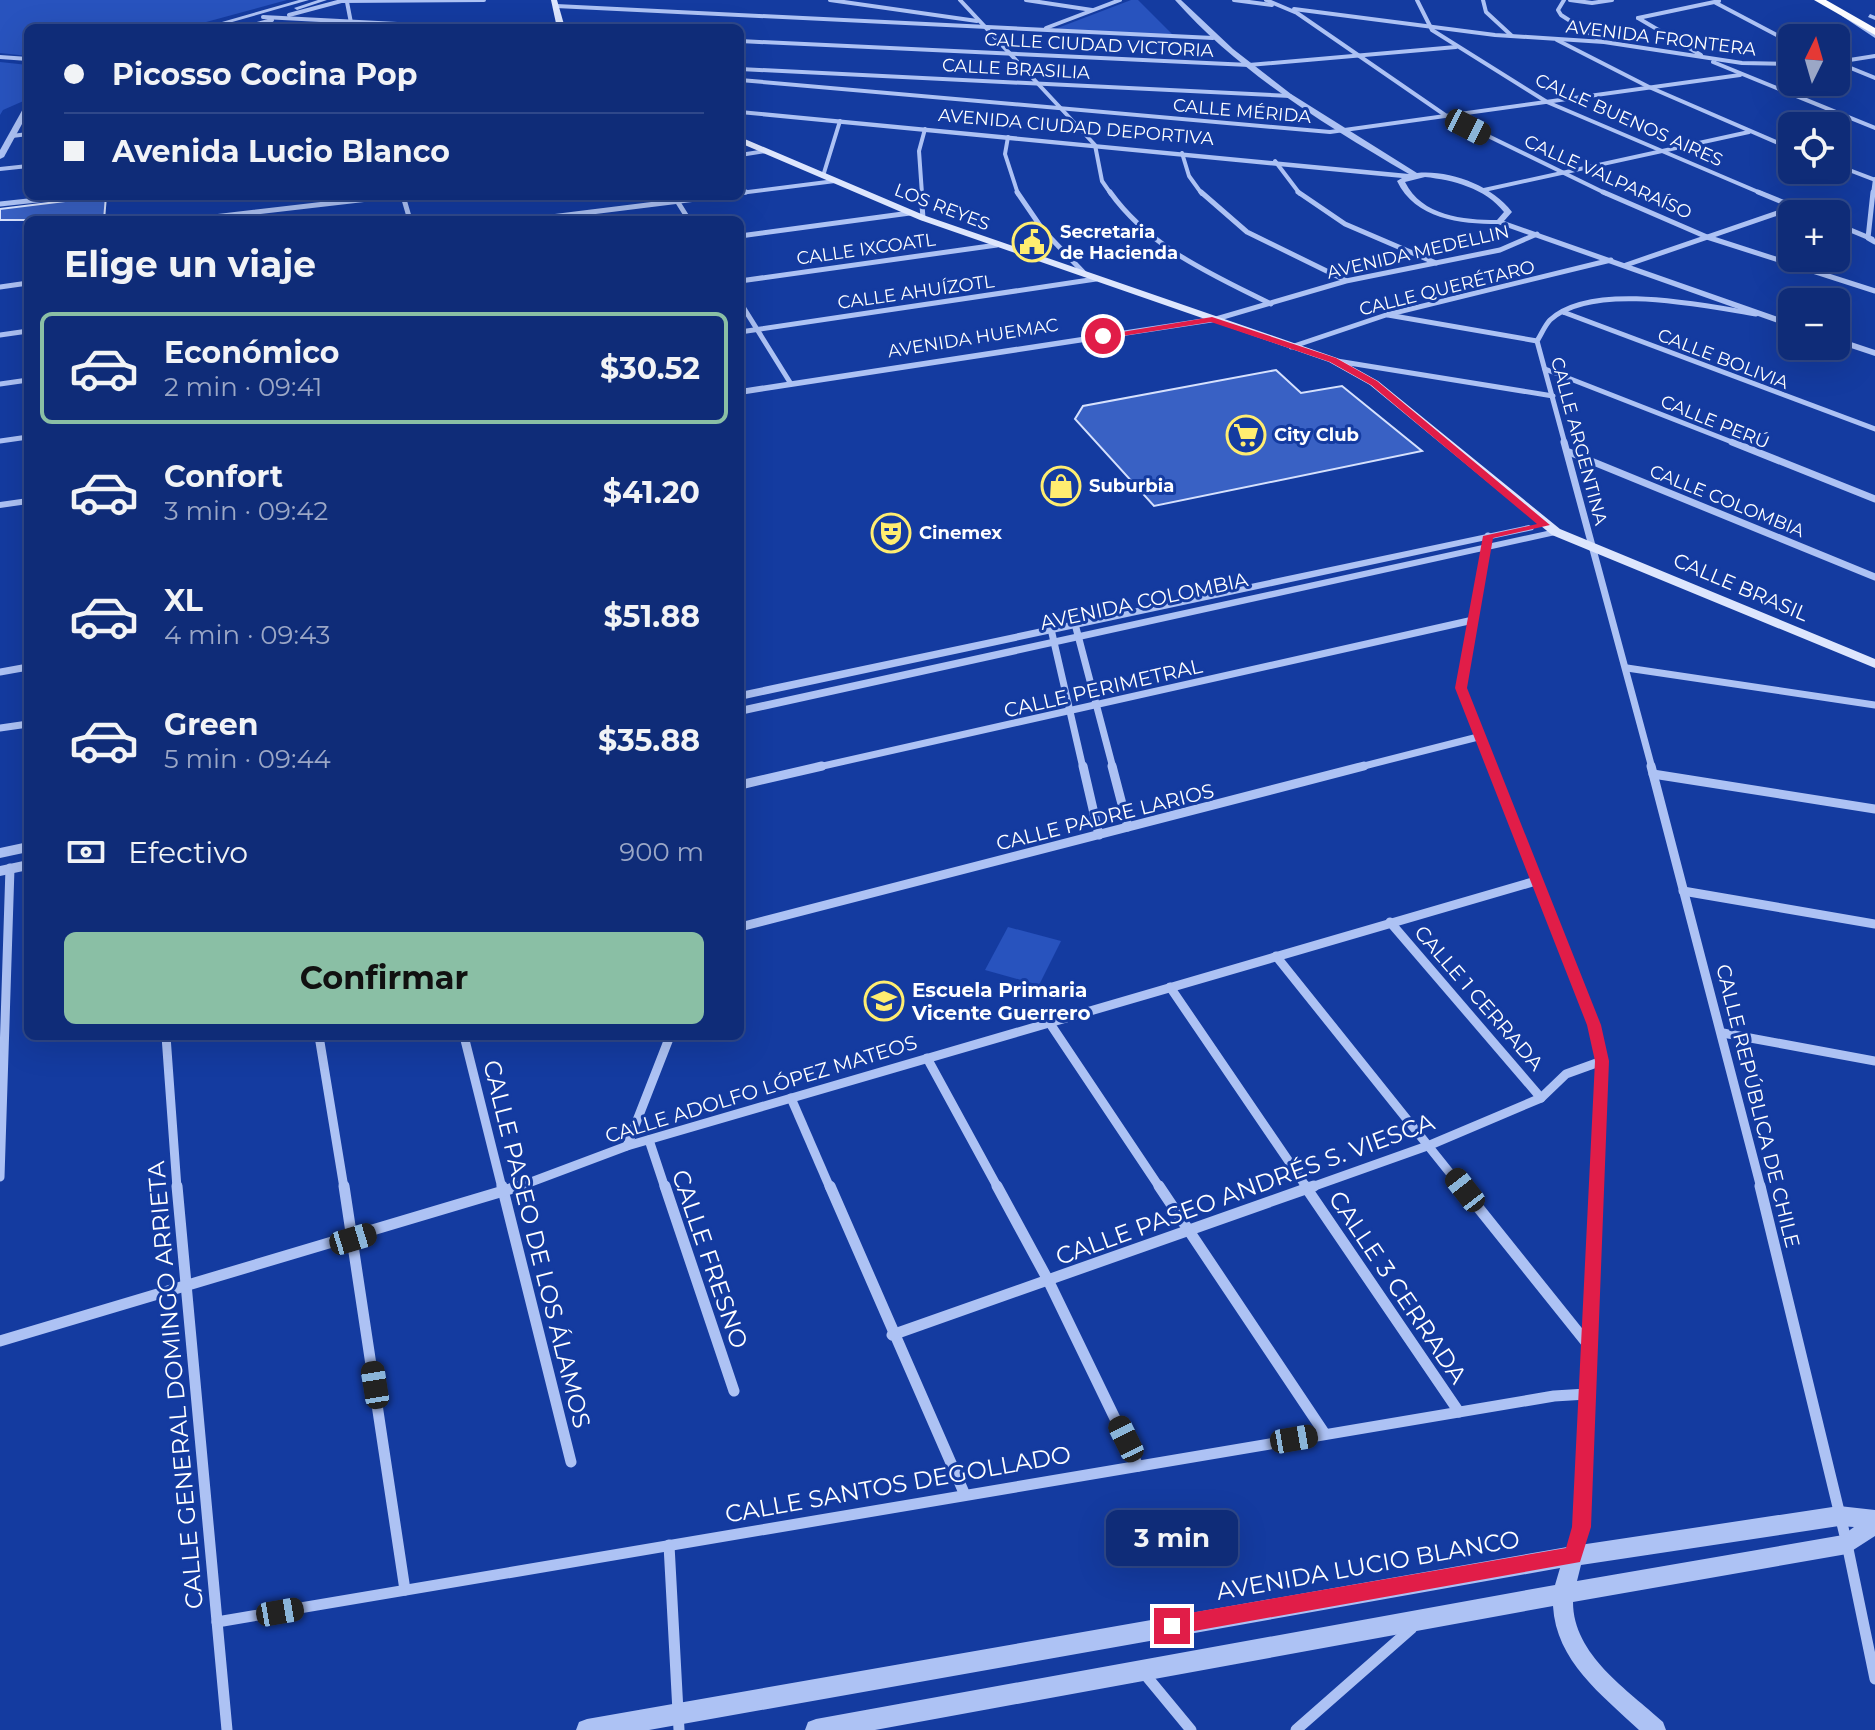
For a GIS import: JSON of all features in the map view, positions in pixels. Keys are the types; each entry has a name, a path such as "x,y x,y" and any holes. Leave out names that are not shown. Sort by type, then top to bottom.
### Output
{"highway":[{"path":"1819,0 1875,34"},
{"path":"1842,0 1873,18"}],"main road":[{"path":"555,3 560,24"},
{"name":"LOS REYES","path":"744,142 923,218 1333,360 1374,383 1550,528 1592,546"},
{"name":"CALLE BRASIL","path":"1592,546 1875,664"}],"street":[{"path":"219,24 306,0"},
{"path":"238,24 324,0"},
{"path":"257,24 345,1 484,0"},
{"path":"830,0 978,21"},
{"path":"960,0 1096,147 1099,170 1109,194 1150,237 1178,258 1271,304"},
{"path":"1026,0 1093,10"},
{"path":"1042,30 1120,0"},
{"path":"1178,0 1213,38 1340,131 1413,175 1484,190 1504,204 1508,212 1499,222"},
{"path":"1234,0 1288,8"},
{"name":"CALLE VALPARAÍSO","path":"1266,0 1288,8 1445,115 1560,174 1707,237 1875,291"},
{"path":"1417,0 1426,25"},
{"path":"1483,0 1486,12 1513,36"},
{"path":"1604,42 1558,10 1567,0 1612,0"},
{"path":"345,1 350,22"},
{"path":"1778,35 1718,2 1638,18 1740,75 1875,128"},
{"path":"555,3 1213,38"},
{"name":"AVENIDA FRONTERA","path":"1288,8 1513,36 1604,42 1707,58 1778,63"},
{"path":"263,17 391,24"},
{"name":"CALLE BUENOS AIRES","path":"1426,25 1456,47 1547,102 1657,152 1778,200"},
{"path":"1555,39 1649,87 1778,143"},
{"name":"CALLE CIUDAD VICTORIA","path":"744,41 1249,65 1456,47"},
{"path":"1850,60 1875,56"},
{"path":"0,57 24,59"},
{"path":"1850,68 1875,78"},
{"name":"CALLE BRASILIA","path":"744,69 1290,96"},
{"name":"CALLE MÉRIDA","path":"744,80 1309,131 1340,131 1740,75"},
{"name":"AVENIDA CIUDAD DEPORTIVA","path":"744,114 1413,175"},
{"path":"0,157 24,117"},
{"path":"823,176 839,123"},
{"path":"923,218 919,151 924,131"},
{"path":"1484,190 1749,132"},
{"path":"12,136 24,134"},
{"path":"1006,139 1004,161 1029,211 1091,277"},
{"path":"744,154 766,151"},
{"path":"1182,155 1197,189 1239,226 1287,254 1346,281"},
{"path":"1276,164 1290,185 1318,208 1351,227 1437,264"},
{"name":"AVENIDA CIUDAD DEPORTIVA","path":"1276,164 1401,181"},
{"path":"0,169 24,166"},
{"path":"1850,171 1874,180 1868,238"},
{"path":"1413,175 1401,181 1411,199 1438,213 1470,221 1499,222 1537,234 1778,321"},
{"path":"744,192 835,181"},
{"path":"0,204 37,200"},
{"path":"222,216 360,200"},
{"path":"555,216 669,200"},
{"path":"744,235 910,213"},
{"path":"1626,265 1778,213"},
{"path":"1850,230 1875,241"},
{"name":"AVENIDA MEDELLIN","path":"1212,320 1346,281 1510,247 1537,234"},
{"name":"CALLE IXCOATL","path":"744,280 997,245"},
{"name":"CALLE QUERÉTARO","path":"1291,347 1386,315 1611,260"},
{"name":"CALLE AHUÍZOTL","path":"744,331 1091,277"},
{"path":"0,287 24,284"},
{"path":"1563,312 1606,300 1628,299 1756,314"},
{"path":"744,308 791,384"},
{"name":"CALLE ARGENTINA","path":"1563,312 1541,326 1537,341 1592,546"},
{"name":"CALLE BOLIVIA","path":"1563,312 1875,429"},
{"path":"1386,315 1537,341"},
{"name":"AVENIDA HUEMAC","path":"744,391 1212,320"},
{"path":"0,335 24,332"},
{"path":"1850,345 1875,353"},
{"path":"1333,360 1553,396"},
{"name":"CALLE PERÚ","path":"1545,369 1875,499"},
{"path":"0,384 24,381"},
{"path":"0,441 24,438"},
{"name":"CALLE COLOMBIA","path":"1569,452 1875,577"},
{"path":"0,505 24,502"},
{"name":"AVENIDA COLOMBIA","path":"744,710 1077,630 1550,528"},
{"path":"1488,541 1461,688 1594,1025 1602,1061 1581,1527 1564,1595 1566,1627 1573,1644 1585,1660 1655,1730"},
{"name":"CALLE REPÚBLICA DE CHILE","path":"1592,546 1723,1033 1847,1544 1875,1679"},
{"name":"CALLE PERIMETRAL","path":"744,784 1473,620"},
{"path":"1077,630 1094,706 1128,827"},
{"path":"1052,636 1099,835"},
{"name":"AVENIDA COLOMBIA","path":"744,695 1052,636"},
{"path":"0,672 24,668"},
{"path":"1627,668 1875,705"},
{"path":"0,728 24,725"},
{"name":"CALLE PADRE LARIOS","path":"744,926 1478,737"},
{"path":"1653,774 1875,809"},
{"path":"0,853 24,848"},
{"path":"0,1177 5,870"},
{"name":"CALLE ADOLFO LÓPEZ MATEOS","path":"0,1341 353,1239 504,1192 627,1146 1536,881"},
{"path":"1683,891 1875,924"},
{"name":"CALLE 1 CERRADA","path":"1390,922 1541,1098"},
{"path":"1276,956 1590,1347"},
{"name":"CALLE 3 CERRADA","path":"1170,987 1459,1412"},
{"path":"1049,1022 1325,1434"},
{"path":"1723,1033 1875,1061"},
{"name":"CALLE GENERAL DOMINGO ARRIETA","path":"166,1040 184,1289 227,1730"},
{"path":"320,1040 353,1239 405,1590"},
{"name":"CALLE PASEO DE LOS ÁLAMOS","path":"465,1040 571,1462"},
{"path":"627,1146 668,1040"},
{"path":"927,1058 1048,1280 1138,1466"},
{"name":"CALLE PASEO ANDRÉS S. VIESCA","path":"892,1335 1430,1145 1541,1098 1566,1074 1602,1061"},
{"path":"791,1098 892,1335 965,1495"},
{"name":"CALLE FRESNO","path":"649,1140 734,1391"},
{"name":"CALLE SANTOS DEGOLLADO","path":"217,1622 1325,1434 1587,1394"},
{"name":"AVENIDA LUCIO BLANCO","path":"587,1730 678,1721 1573,1556 1839,1516 1875,1522"},
{"name":"AVENIDA LUCIO BLANCO","path":"816,1730 852,1726 1424,1618 1847,1544 1875,1522"},
{"path":"669,1545 678,1721"},
{"path":"1296,1730 1424,1618"},
{"path":"1142,1671 1191,1730"}],"shaded area":[{"path":"0,0 287,0 199,24 24,24 24,56 0,53"},
{"path":"1138,0 1173,35 1055,29"},
{"path":"0,62 24,65 24,101 3,110 0,115"},
{"path":"1008,927 1061,941 1039,985 985,970"}],"building":[{"path":"73,200 106,200 104,216 24,216 24,220 0,220 0,209"},
{"name":"City Club","path":"1276,370 1301,393 1342,386 1422,451 1154,506 1075,419 1083,406"}],"place":[{"name":"Secretaria de Hacienda","path":"1032,242"},
{"name":"City Club","path":"1246,435"},
{"name":"Suburbia","path":"1061,486"},
{"name":"Cinemex","path":"891,533"},
{"name":"Escuela Primaria Vicente Guerrero","path":"884,1001"}],"route":[{"path":"1103,336 1212,320 1333,360 1374,383 1545,525 1488,536 1461,688 1594,1025 1602,1061 1581,1527 1573,1556 1172,1626"}]}
